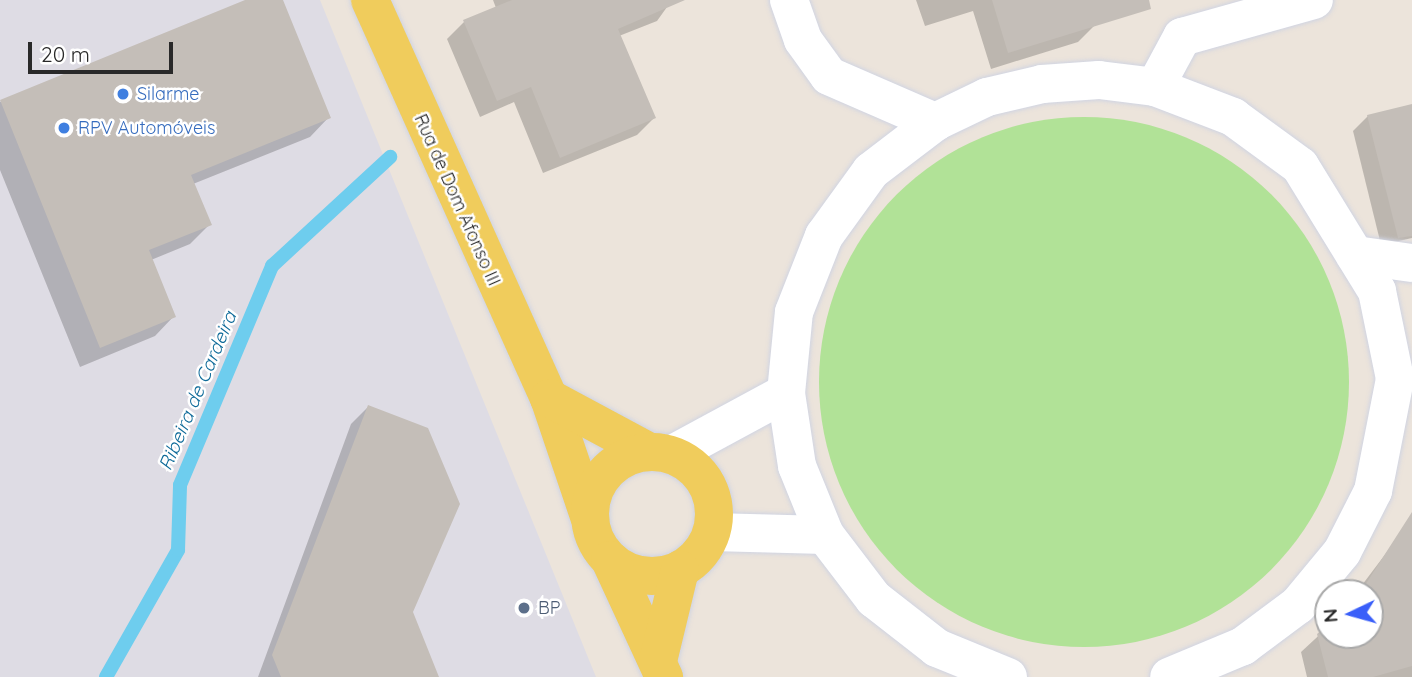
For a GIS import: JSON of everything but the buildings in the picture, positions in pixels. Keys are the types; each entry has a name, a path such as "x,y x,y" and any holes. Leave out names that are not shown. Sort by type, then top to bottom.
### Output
{"main road":[{"name":"Rua de Dom Afonso III","path":"370,0 549,398 589,516"},
{"path":"549,398 661,452 703,477 715,513 712,532 680,570 661,669"},
{"path":"661,452 629,455 600,479 589,516 661,669"},
{"path":"610,560 644,576 680,570"}],"street":[{"path":"789,0 803,40 829,76 935,122"},
{"path":"1155,87 1182,37 1314,0"},
{"path":"1008,677 937,648 884,607 825,534 797,466 786,393 794,312 824,236 871,172 935,122 987,97 1042,83 1099,80 1155,87 1233,117 1300,166 1377,291 1404,368 1373,491 1342,552 1246,662 1170,677"},
{"path":"1355,255 1412,263"},
{"path":"661,452 786,393"},
{"path":"712,532 825,534"}],"shaded area":[{"path":"0,0 320,0 596,677 0,677"}],"green space":[{"path":"1084,117 1136,122 1185,137 1231,162 1271,195 1304,235 1329,281 1344,330 1349,382 1344,434 1329,483 1304,529 1271,569 1231,602 1185,627 1136,642 1084,647 1032,642 983,627 937,602 897,569 864,529 839,483 824,434 819,382 824,330 839,281 864,235 897,195 937,162 983,137 1032,122"}],"waterway":[{"name":"Ribeira de Cardeira","path":"106,677 178,550 180,485 272,266 390,157"}],"place":[{"name":"Silarme","path":"123,94"},
{"name":"RPV Automóveis","path":"64,128"},
{"name":"BP","path":"524,608"}]}
